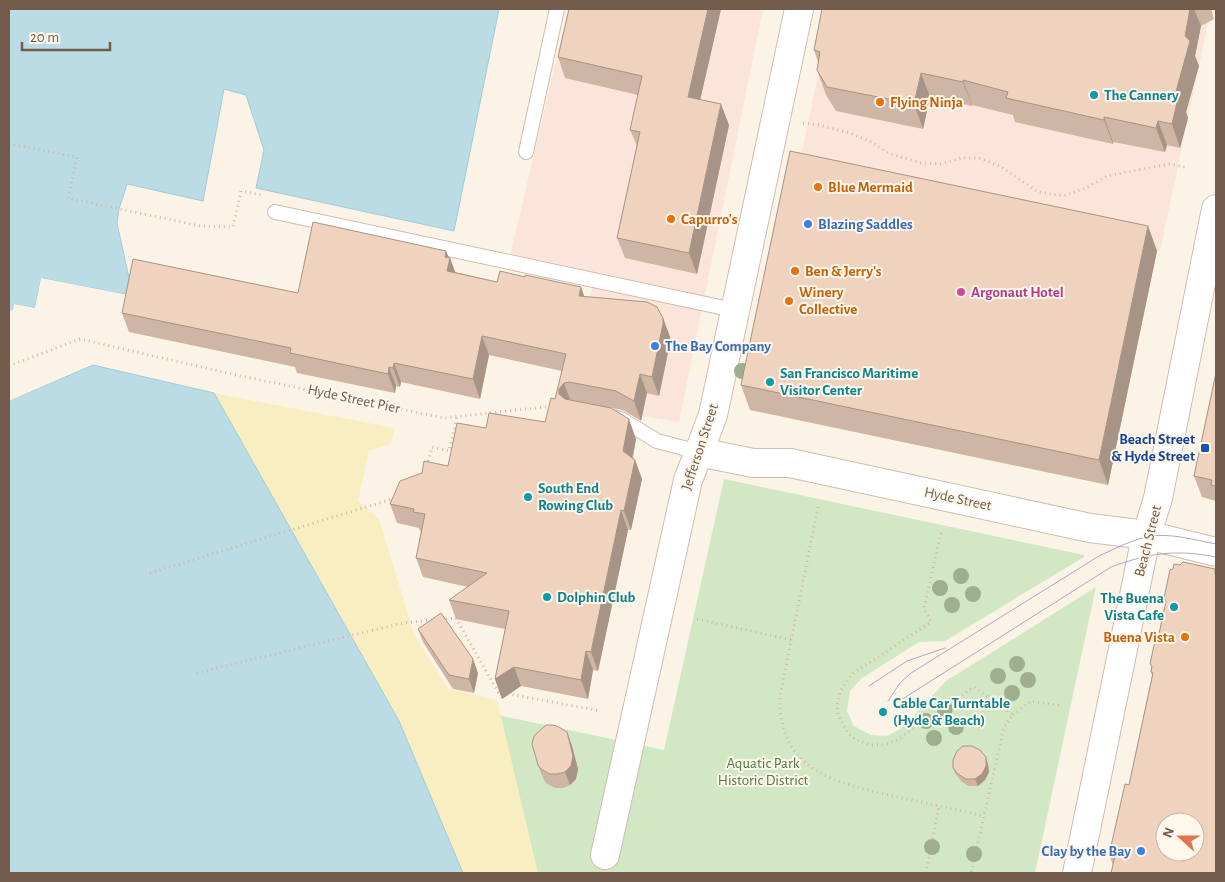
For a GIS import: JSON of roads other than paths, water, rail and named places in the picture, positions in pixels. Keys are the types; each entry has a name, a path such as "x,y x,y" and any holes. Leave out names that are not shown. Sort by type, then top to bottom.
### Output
{"street":[{"name":"Jefferson Street","path":"605,855 688,480 713,415 798,9"},
{"name":"Beach Street","path":"1077,873 1147,535 1158,498 1216,209"},
{"name":"Hyde Street","path":"699,452 752,463 790,463 1090,528 1147,535 1216,552"}],"lane":[{"path":"526,152 557,9"},
{"path":"275,212 734,310"},
{"path":"602,415 622,419 657,441 699,452"}],"water":[{"path":"9,9 499,9 454,231 256,188 264,150 246,95 224,89 203,201 127,184 119,209 117,223 133,296 41,278 35,308 14,304 13,310 9,311"},
{"path":"93,365 214,393 399,721 463,873 9,873 9,401"}],"tram line":[{"path":"888,701 900,683 911,673 1099,556 1122,545 1146,537 1164,535 1216,544"},
{"path":"893,705 1111,567 1138,558 1163,554 1188,553 1216,557"},
{"path":"869,686 907,661 945,648"}],"place":[{"name":"The Cannery","path":"1094,95"},
{"name":"Flying Ninja","path":"880,102"},
{"name":"Blue Mermaid","path":"818,187"},
{"name":"Capurro's","path":"671,219"},
{"name":"Blazing Saddles","path":"808,224"},
{"name":"Ben & Jerry's","path":"795,271"},
{"name":"Argonaut Hotel","path":"961,292"},
{"name":"Winery Collective","path":"789,301"},
{"name":"The Bay Company","path":"655,346"},
{"name":"San Francisco Maritime Visitor Center","path":"770,382"},
{"name":"Beach Street & Hyde Street","path":"1205,448"},
{"name":"South End Rowing Club","path":"528,497"},
{"name":"Dolphin Club","path":"547,597"},
{"name":"The Buena Vista Cafe","path":"1174,607"},
{"name":"Buena Vista","path":"1185,637"},
{"name":"Cable Car Turntable (Hyde & Beach)","path":"883,712"},
{"name":"Clay by the Bay","path":"1141,851"}],"park label":[{"name":"Aquatic Park Historic District","path":"763,772"}]}
